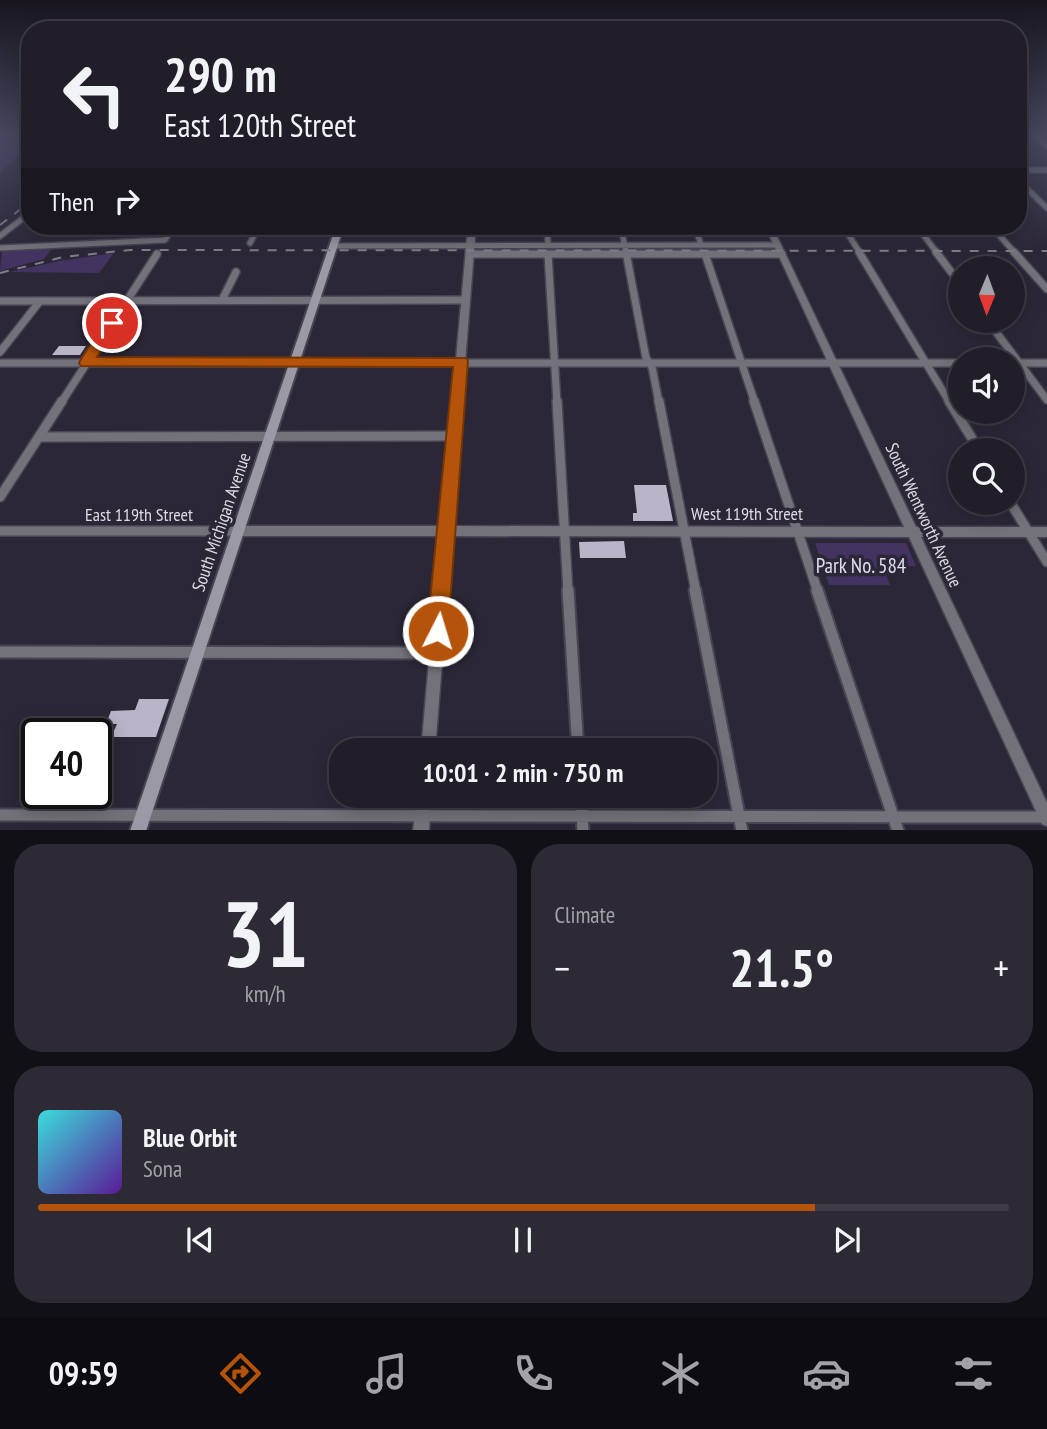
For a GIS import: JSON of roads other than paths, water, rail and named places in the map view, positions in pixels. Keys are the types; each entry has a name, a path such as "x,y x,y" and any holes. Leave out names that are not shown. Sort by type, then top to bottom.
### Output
{"main road":[{"name":"South Michigan Avenue","path":"141,823 338,235"}],"street":[{"path":"1027,189 1047,208"},
{"path":"0,236 21,220"},
{"path":"0,248 64,248 165,240 168,235"},
{"path":"250,243 254,235"},
{"path":"429,738 471,235"},
{"path":"547,235 577,738"},
{"path":"623,235 742,830"},
{"path":"698,235 701,245"},
{"name":"South Wentworth Avenue","path":"773,235 1047,818"},
{"path":"848,235 972,438"},
{"path":"924,235 948,268"},
{"path":"999,235 1047,289"},
{"path":"334,246 625,249 701,245 780,249"},
{"path":"625,249 705,254 780,249"},
{"path":"0,497 157,254"},
{"path":"705,254 898,830"},
{"path":"222,300 236,272"},
{"path":"0,301 466,300"},
{"path":"0,352 40,301"},
{"path":"0,363 948,362"},
{"path":"1025,363 1047,363"},
{"path":"1025,374 1047,400"},
{"path":"39,437 454,436"},
{"path":"1018,515 1047,562"},
{"name":"East 119th Street","path":"0,531 446,531"},
{"name":"West 119th Street","path":"446,531 1047,532"},
{"path":"0,652 436,653"},
{"path":"582,808 583,830"},
{"path":"0,815 141,823 421,823 582,816 1047,818"}],"railway":[{"path":"0,225 21,209"},
{"path":"0,273 63,257 130,250 1047,251"}],"park label":[{"name":"Park No. 584","path":"861,565"}]}
